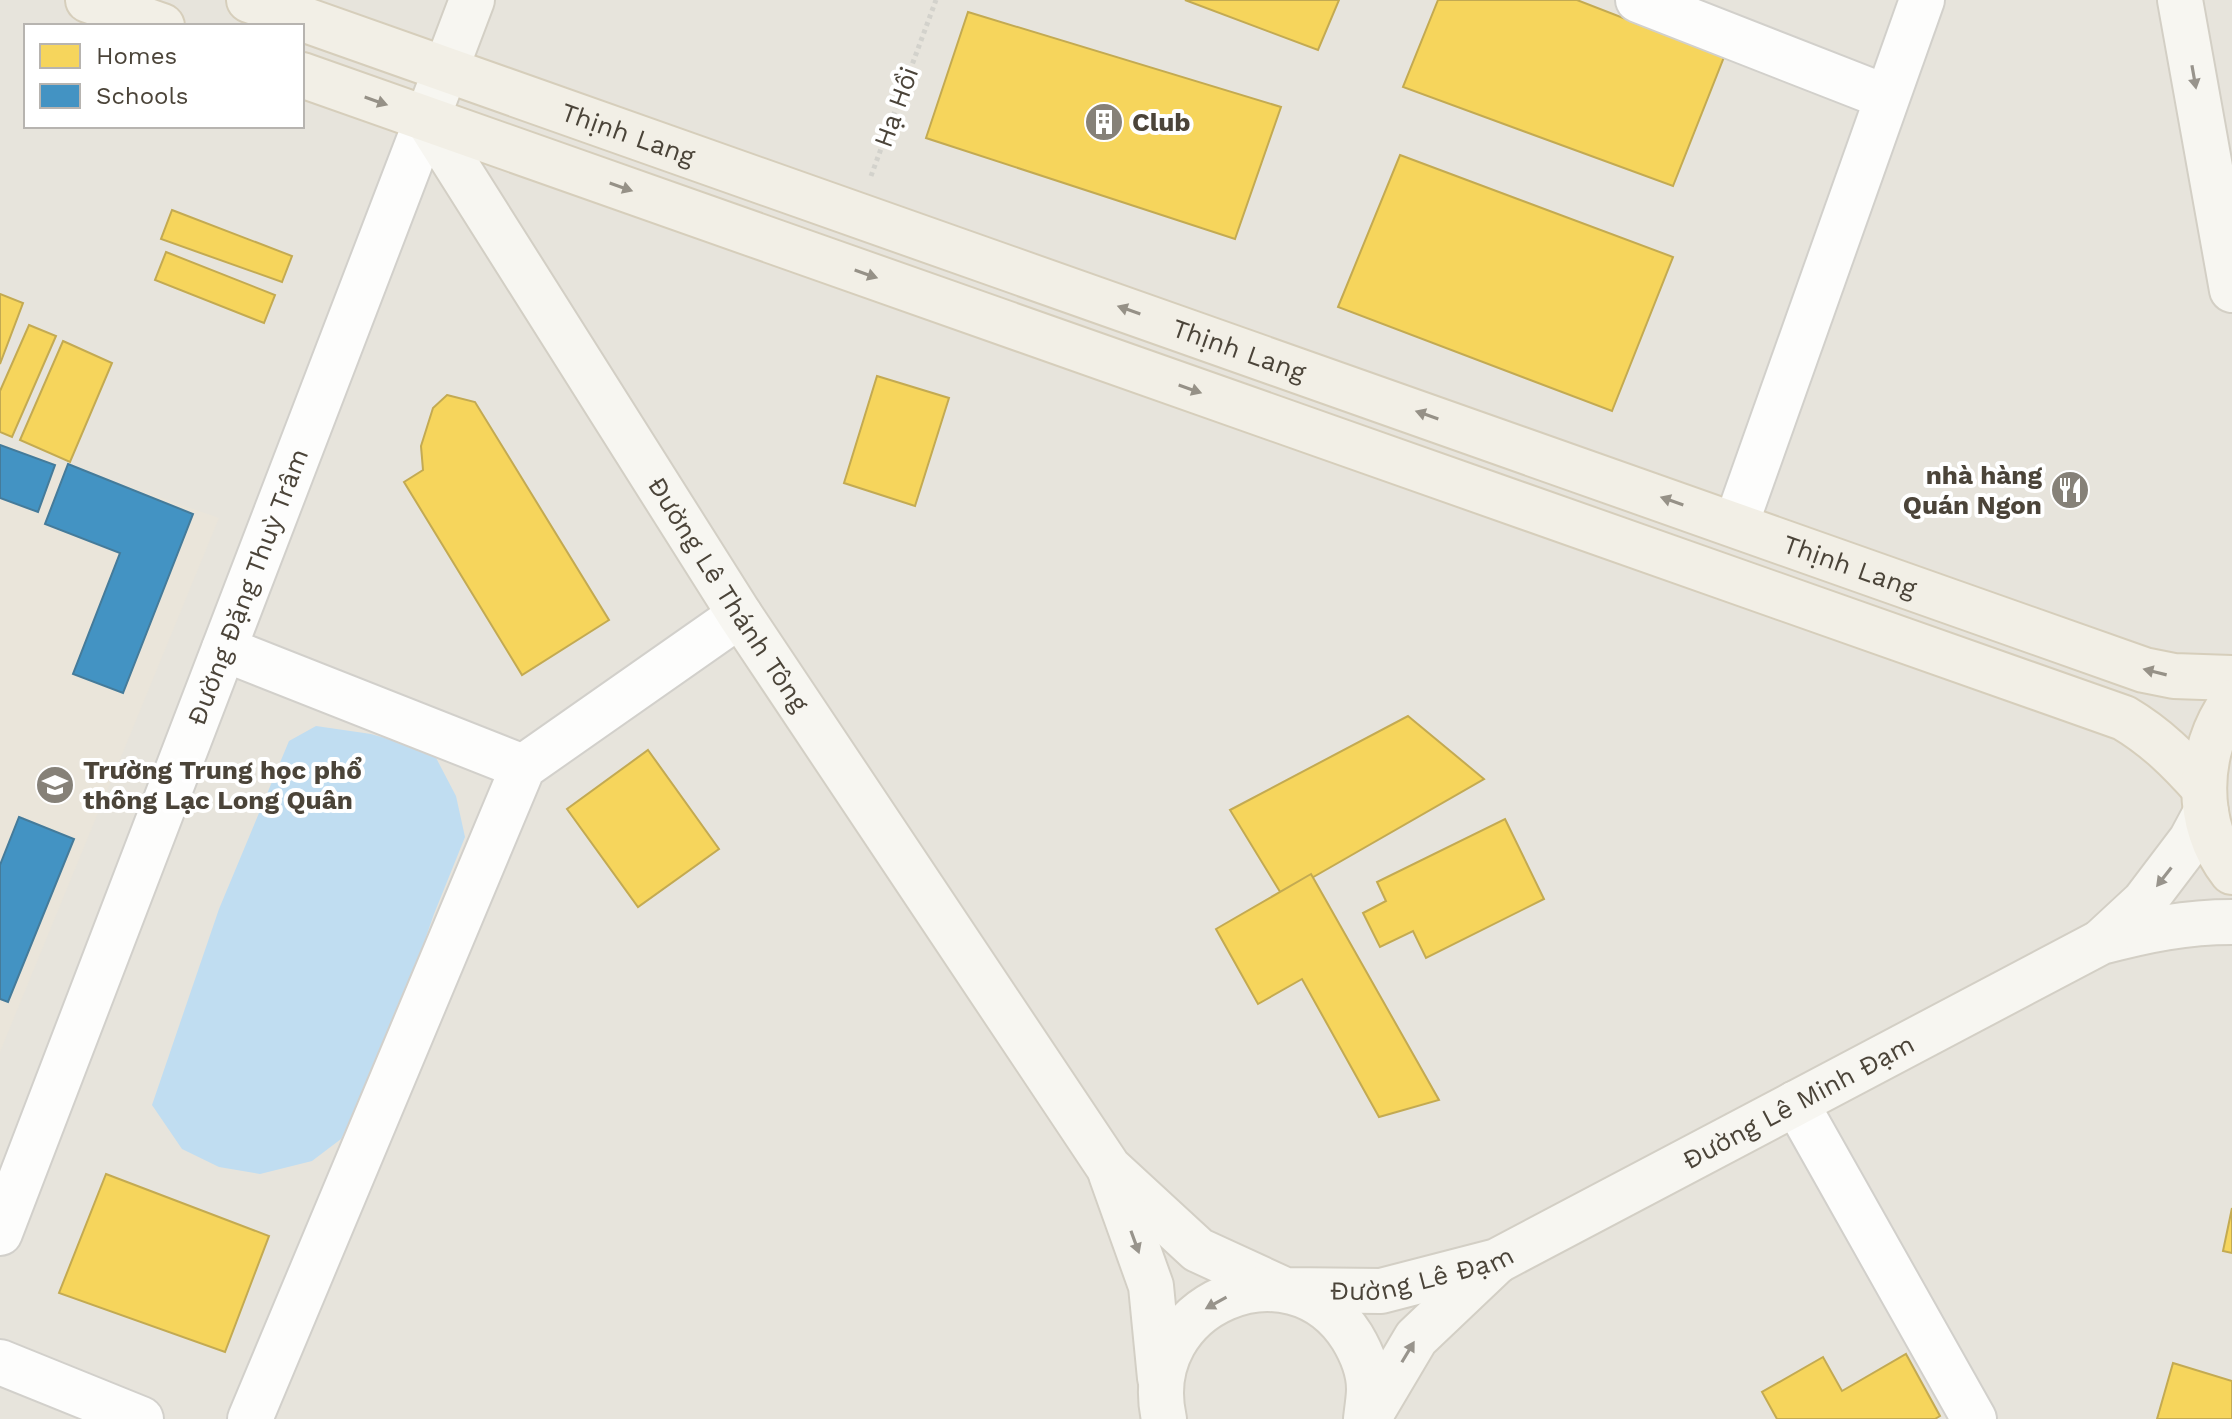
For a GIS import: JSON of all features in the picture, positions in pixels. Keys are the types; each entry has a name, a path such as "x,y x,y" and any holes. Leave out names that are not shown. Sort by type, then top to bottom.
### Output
{"main road":[{"path":"88,0 156,24"},
{"name":"Thịnh Lang","path":"249,0 2144,670 2174,676 2232,678"},
{"path":"427,119 472,0"},
{"path":"2180,0 2232,290"},
{"name":"Thịnh Lang","path":"304,76 2124,718 2149,733 2172,753 2205,800"},
{"name":"Đường Lê Thánh Tông","path":"427,119 740,615 1109,1168 1198,1250 1317,1302 1343,1323 1364,1364 1369,1387 1367,1419"},
{"path":"2232,702 2210,746 2205,800 2211,831 2232,872"},
{"name":"Đường Lê Minh Đạm","path":"2101,942 2144,902 2191,840 2205,800"},
{"name":"Đường Lê Minh Đạm","path":"1497,1261 2101,942 2157,928 2232,922"},
{"name":"Đường Lê Thánh Tông","path":"1109,1168 1151,1286 1162,1400"},
{"name":"Đường Lê Đạm","path":"1162,1400 1171,1348 1190,1320 1218,1300 1250,1289 1381,1291 1497,1261"},
{"name":"Đường Lê Đạm","path":"1367,1419 1416,1338 1497,1261"}],"street":[{"path":"1638,0 1886,97"},
{"path":"1736,524 1922,0"},
{"name":"Đường Đặng Thuỳ Trâm","path":"0,1233 427,119"},
{"path":"250,1419 523,767 740,615"},
{"path":"224,649 523,767"},
{"path":"1796,1103 1974,1419"},
{"path":"0,1362 141,1419"}],"path":[{"name":"Hạ Hồi","path":"857,214 936,0"}],"shaded area":[{"path":"0,0 2232,0 2232,1419 0,1419"},
{"name":"Trường Trung học phổ thông Lạc Long Quân","path":"0,442 219,518 0,1052"}],"water":[{"path":"316,726 371,734 433,752 456,796 465,837 434,914 384,1058 341,1139 312,1161 260,1174 219,1167 182,1149 152,1105 219,909 289,741"}],"building: Homes":[{"path":"1185,0 1339,0 1318,50"},
{"path":"1438,0 1577,0 1724,57 1673,186 1403,87"},
{"name":"Club","path":"968,12 1281,107 1235,239 926,138"},
{"path":"1400,155 1673,257 1612,411 1338,307"},
{"path":"172,210 292,256 282,282 161,239"},
{"path":"166,252 275,295 264,323 155,280"},
{"path":"0,294 23,303 0,364"},
{"path":"29,325 56,336 12,437 0,432 0,391"},
{"path":"63,341 112,363 70,462 20,440"},
{"path":"877,376 949,398 915,506 844,483"},
{"path":"447,395 475,402 609,620 522,675 404,482 423,470 421,446 433,408"},
{"path":"1408,716 1484,779 1282,895 1230,810"},
{"path":"648,750 719,849 638,907 567,809"},
{"path":"1505,819 1544,899 1426,958 1413,931 1380,947 1363,913 1386,901 1377,882"},
{"path":"1311,874 1439,1100 1379,1117 1302,979 1258,1004 1216,929"},
{"path":"106,1174 269,1236 225,1352 59,1293"},
{"path":"2232,1208 2232,1253 2223,1251"},
{"path":"1906,1354 1940,1416 1935,1419 1777,1419 1762,1392 1823,1357 1842,1391"},
{"path":"2173,1363 2232,1381 2232,1419 2157,1419"}],"building: Schools":[{"path":"0,445 55,465 38,512 0,498"},
{"path":"68,464 193,514 123,693 73,674 120,553 45,524"},
{"path":"19,817 74,839 8,1002 0,999 0,865"}],"place":[{"name":"Club","path":"1104,122"},
{"name":"nhà hàng Quán Ngon","path":"2070,490"},
{"name":"Trường Trung học phổ thông Lạc Long Quân","path":"55,785"}]}
